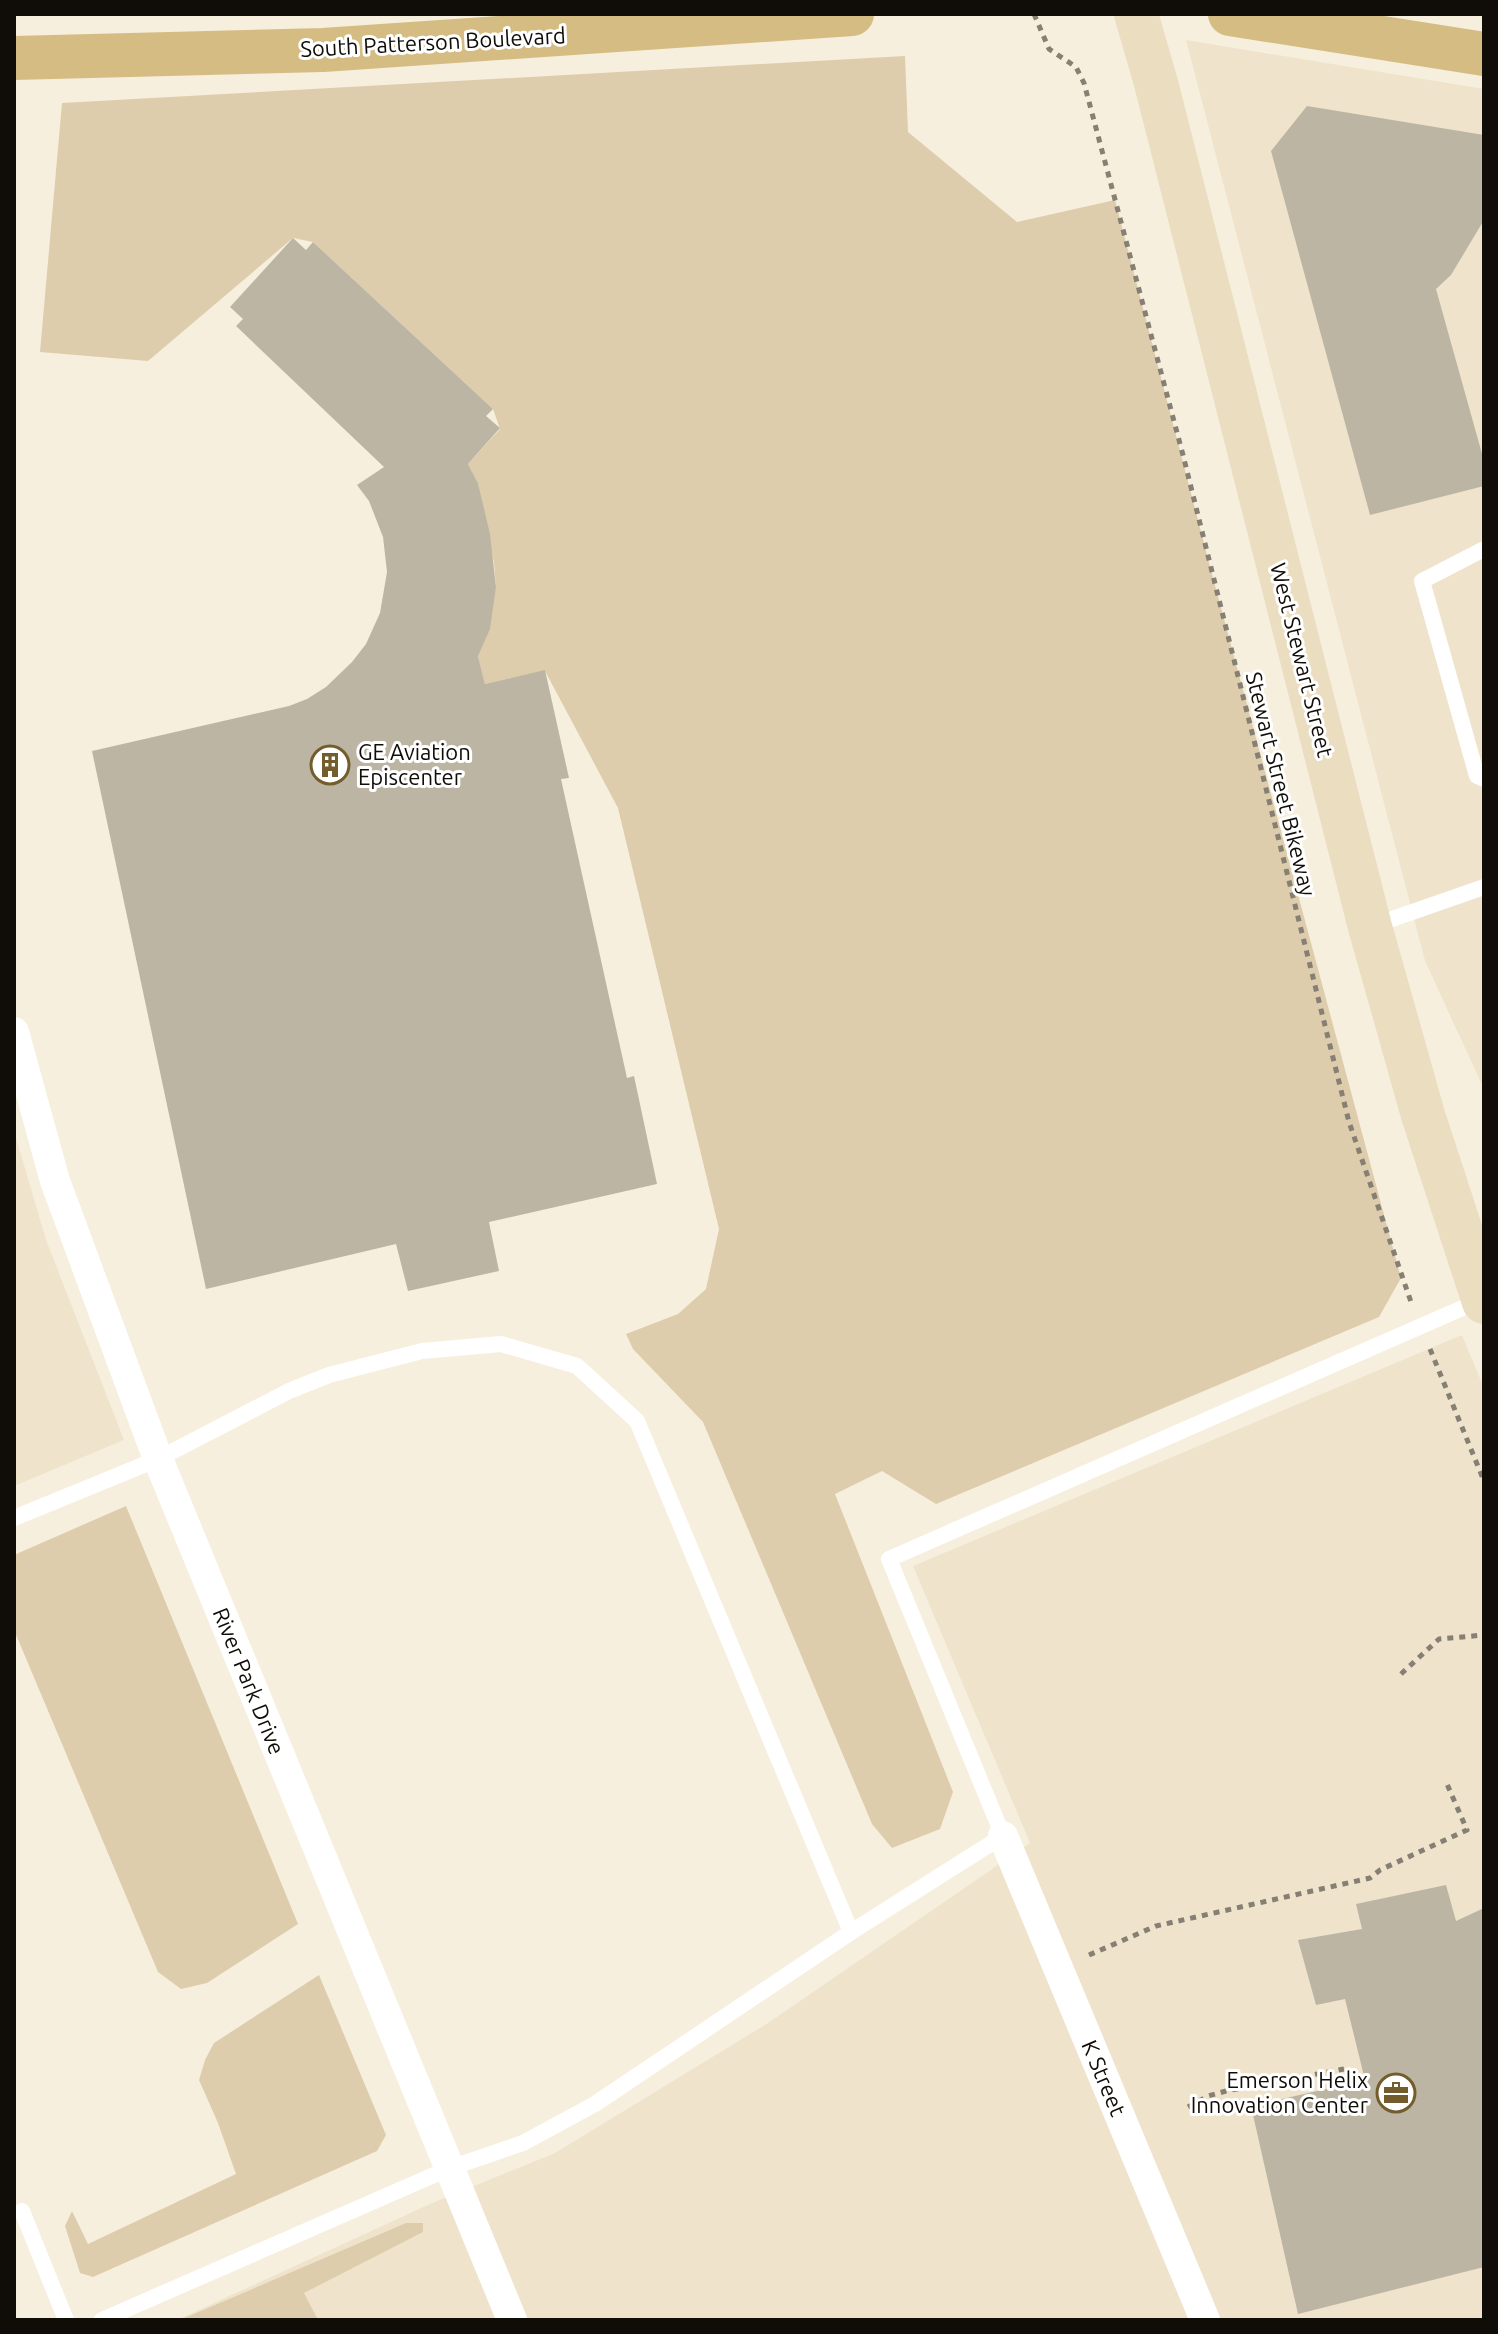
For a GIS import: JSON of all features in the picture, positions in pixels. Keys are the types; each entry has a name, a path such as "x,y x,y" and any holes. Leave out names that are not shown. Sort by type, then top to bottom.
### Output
{"main road":[{"name":"South Patterson Boulevard","path":"14,58 323,50 852,14"},
{"name":"West Stewart Street","path":"1136,14 1370,927 1423,1115 1484,1300"},
{"path":"1230,14 1484,54"}],"street":[{"name":"River Park Drive","path":"14,1032 55,1181 158,1459 512,2320"},
{"name":"K Street","path":"1003,1836 1205,2320"}],"lane":[{"path":"1484,549 1422,581 1477,776 1484,779"},
{"path":"1370,927 1484,887"},
{"path":"102,2320 450,2168 523,2143 595,2104 851,1932 1003,1836 889,1559 1484,1300"},
{"path":"14,1518 158,1459 289,1391 329,1375 422,1351 501,1344 577,1366 637,1421 851,1932"},
{"path":"22,2211 66,2320"}],"path":[{"name":"Stewart Street Bikeway","path":"1034,14 1049,49 1076,67 1084,83 1183,455 1349,1122 1401,1278 1484,1481"},
{"path":"1401,1674 1439,1639 1484,1635"},
{"path":"1083,1958 1156,1926 1370,1878 1380,1870 1467,1830 1447,1784"},
{"path":"1188,2107 1226,2091 1344,2069"}],"shaded area":[{"path":"1186,40 1484,89 1484,1089 1425,961"},
{"path":"905,56 908,132 1017,222 1115,200 1401,1278 1379,1317 936,1504 882,1471 835,1494 953,1792 940,1829 892,1848 872,1824 703,1422 633,1349 626,1334 678,1314 706,1289 719,1229 618,808 545,671 485,684 478,656 496,587 478,483 468,464 500,429 493,409 313,242 293,238 148,361 40,352 62,103"},
{"path":"14,1131 46,1240 124,1440 14,1486"},
{"path":"1462,1335 1484,1388 1484,2320 177,2320 430,2204 555,2153 768,2023 1030,1843 913,1566"},
{"path":"126,1506 298,1924 207,1983 181,1989 158,1972 14,1630 14,1555"},
{"path":"319,1975 386,2135 377,2151 93,2277 80,2273 65,2226 72,2211 88,2244 236,2174 199,2080 205,2060 214,2043"},
{"path":"406,2223 423,2223 423,2232 304,2293 318,2320 180,2320"}],"building":[{"path":"1307,106 1484,135 1484,220 1451,275 1436,289 1484,461 1484,486 1370,515 1271,151"},
{"name":"GE Aviation Episcenter","path":"293,238 306,250 313,242 493,409 486,416 500,428 468,464 478,483 490,534 496,587 490,629 478,656 485,684 545,670 569,778 561,779 627,1078 634,1076 657,1184 489,1222 499,1271 408,1291 396,1244 206,1289 92,751 289,706 307,699 326,687 352,662 366,644 380,613 387,572 383,537 369,501 357,485 384,467 236,326 243,319 230,307"},
{"name":"Emerson Helix Innovation Center","path":"1446,1885 1456,1921 1484,1908 1484,2267 1298,2314 1251,2106 1365,2080 1345,1999 1316,2005 1298,1940 1362,1929 1356,1904"}],"place":[{"name":"GE Aviation Episcenter","path":"330,765"},
{"name":"Emerson Helix Innovation Center","path":"1396,2093"}]}
